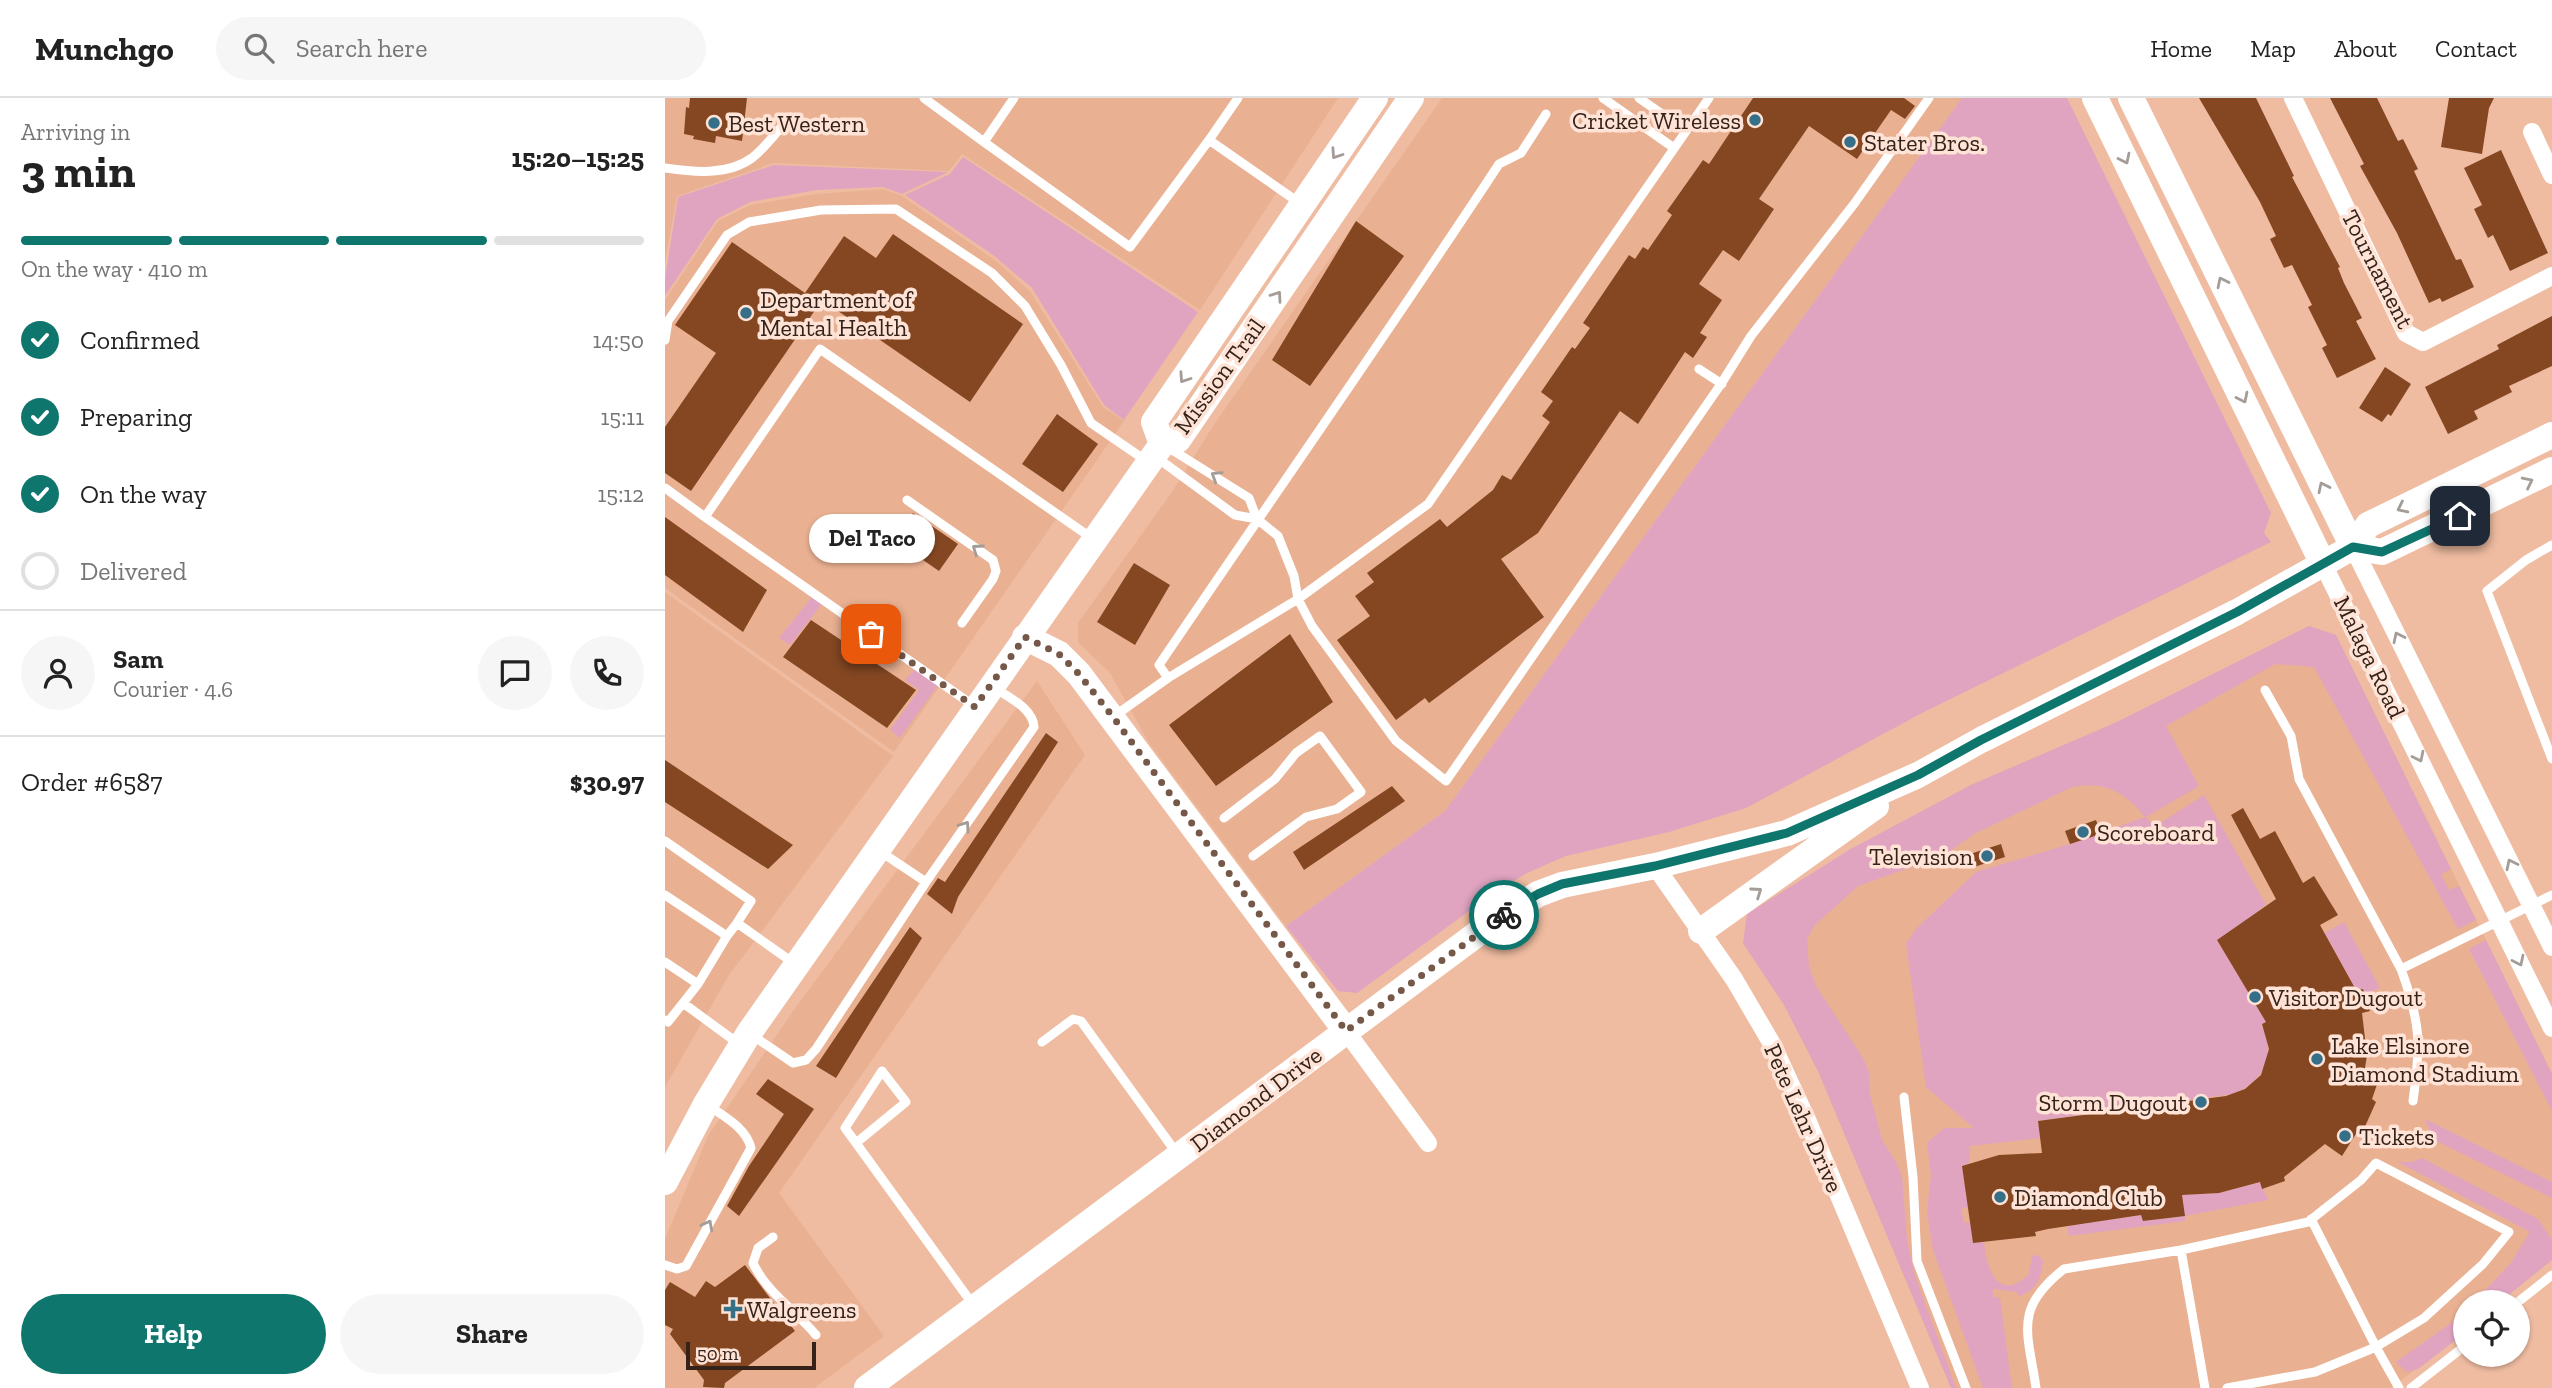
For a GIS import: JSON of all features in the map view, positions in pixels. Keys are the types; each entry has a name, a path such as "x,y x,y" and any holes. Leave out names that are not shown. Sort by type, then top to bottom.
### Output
{"street":[{"name":"Mission Trail","path":"1375,98 1154,422 1155,454 1178,440 1411,98"},
{"name":"Malaga Road","path":"2095,98 2552,1028"},
{"name":"Malaga Road","path":"2131,98 2552,947"},
{"name":"Tournament","path":"2293,98 2406,333 2424,342 2552,276"},
{"path":"2532,132 2552,175"},
{"name":"Diamond Drive","path":"867,1388 1346,1031 1501,917 1538,894 1588,878 1655,866 1787,833 1918,775 1981,740 2237,612 2353,547 2368,525 2552,435"},
{"path":"665,1182 671,1155 745,1039 975,707 1155,454"},
{"path":"2353,547 2382,552 2552,470"},
{"path":"1025,637 1059,654 1079,674 1429,1143"},
{"path":"1701,931 1918,775"},
{"name":"Pete Lehr Drive","path":"1655,866 1734,979 1772,1044 1814,1134 1920,1388"}],"lane":[{"path":"924,98 1130,247 1238,98"},
{"path":"984,142 1014,98"},
{"path":"1603,98 1674,148"},
{"path":"1639,98 1685,130"},
{"path":"1113,717 1168,678 1298,599 1428,504 1709,98"},
{"path":"665,340 668,321 727,235 750,222 821,210 896,209 992,273 1025,306 1061,365 1091,423 1249,498 1257,519 1277,536 1294,576 1298,599 1312,626 1396,741 1446,781 1722,384 1751,336 1854,204 1929,98"},
{"path":"1168,678 1159,665 1257,519 1295,469 1499,164 1521,153 1546,114"},
{"path":"665,168 698,172 723,169 751,159 790,117"},
{"path":"1209,140 1302,204"},
{"path":"705,517 820,349 1095,540"},
{"path":"1699,369 1722,384"},
{"path":"1155,454 1235,515 1257,519"},
{"path":"665,488 975,707"},
{"path":"907,500 993,560 996,570 993,579 963,623"},
{"path":"2552,545 2526,560 2487,591 2552,759"},
{"path":"683,1003 793,1063 806,1060 1034,727 1034,719 1029,712 991,685"},
{"path":"2265,690 2291,736 2299,779 2401,969 2419,1024 2419,1057 2413,1101"},
{"path":"1224,818 1275,779 1296,753 1320,736 1361,792 1337,809 1306,817 1253,856"},
{"path":"665,841 751,901 698,984 669,1022 665,1020"},
{"path":"876,849 926,882"},
{"path":"665,895 727,936"},
{"path":"2401,969 2552,895"},
{"path":"737,923 796,964"},
{"path":"665,962 698,984"},
{"path":"1042,1042 1073,1019 1081,1021 1179,1156"},
{"path":"856,1143 906,1102 882,1071 845,1128 975,1308"},
{"path":"1904,1097 1913,1177 1917,1261 1966,1388"},
{"path":"665,1265 677,1269 686,1266 751,1148 749,1139 740,1129 706,1104"},
{"path":"2036,1388 2026,1319 2030,1306 2064,1269 2182,1251 2286,1228 2311,1219 2361,1180 2376,1163 2509,1233 2483,1264 2434,1309 2376,1347 2315,1373 2227,1388"},
{"path":"2311,1219 2399,1388"},
{"path":"773,1237 758,1248 753,1263 787,1308 800,1316 816,1335"},
{"path":"2182,1251 2205,1388"},
{"path":"2530,1292 2552,1275"},
{"path":"2410,1388 2453,1355"}],"shaded area":[{"path":"665,98 1338,98 1200,310 962,154 949,171 774,163 677,196 665,262"},
{"path":"1442,98 1962,98 1445,811 1286,926 1149,743 1110,673 1078,642 1078,623 1172,492 1213,426"},
{"path":"1962,98 2067,98 2271,513 2264,533 2271,542 1922,713 1746,808 1669,832 1566,856 1527,873 1491,895 1357,993 1338,991 1286,926 1445,811"},
{"path":"963,157 1198,312 1124,420 1104,405 1032,288 993,255 905,195 950,174"},
{"path":"774,165 948,172 902,194 883,187 817,190 750,202 717,219 665,296 665,278 678,197"},
{"path":"883,189 902,196 996,261 1030,291 1103,407 1124,421 894,752 665,588 665,300 718,221 750,205 817,194"},
{"path":"665,592 893,756 729,975 665,1087"},
{"path":"812,597 822,604 790,645 779,638"},
{"path":"2309,626 2336,635 2552,1074 2552,1260 2515,1290 2453,1290 2453,1342 2391,1388 1951,1388 1818,1071 1784,1005 1743,943 1849,850 1971,785 2117,722"},
{"path":"2309,626 2336,635 2451,869 2441,874 2449,890 2459,886 2476,920 2458,929 2314,667 2275,664 2166,726 2199,786 2146,817 2154,827 2204,795 2266,905 2259,909 2261,912 2217,940 2266,1022 2261,1025 2266,1036 2267,1057 2264,1067 2252,1083 2232,1094 2038,1121 2040,1138 1970,1146 1969,1163 1962,1166 1968,1207 1961,1209 1964,1223 1970,1222 1973,1243 1984,1242 1991,1271 2002,1284 2018,1282 2029,1274 2032,1256 2038,1255 2043,1261 2037,1283 2030,1291 2018,1296 2017,1292 1993,1289 1993,1297 2000,1298 2012,1388 1983,1388 1933,1250 1927,1211 1931,1175 1927,1143 1944,1128 1974,1128 1926,1087 1906,943 1917,928 1976,872 2070,844 2145,817 2130,801 2112,790 2092,785 2070,788 1974,834 1943,856 1858,886 1815,925 1807,939 1809,967 1816,986 1863,1058 1869,1072 1870,1094 1882,1140 1902,1177 1907,1240 1915,1276 1956,1388 1951,1388 1818,1071 1784,1005 1743,943 1747,914 1849,850 1971,785 2117,722"},
{"path":"915,669 938,685 900,738 890,730 919,690 905,680"},
{"path":"1037,681 1085,755 779,1193 884,1336 814,1388 665,1388 665,1239 708,1136 793,1011"},
{"path":"2344,922 2380,988 2365,994 2363,989 2356,990 2325,933"},
{"path":"2486,940 2552,1074 2552,1111 2469,949"},
{"path":"2425,1119 2552,1182 2552,1198 2434,1140"},
{"path":"2422,1158 2538,1219 2552,1240 2552,1260 2515,1290 2485,1290 2510,1264 2530,1232 2398,1162 2412,1162"},
{"path":"2260,1182 2268,1200 2185,1216 2185,1221 2069,1236 2067,1226 2141,1215 2143,1221 2184,1216 2182,1195 2220,1193"},
{"path":"2453,1321 2453,1342 2418,1369 2407,1372 2396,1362"}],"building":[{"name":"Best Western","path":"690,98 747,98 742,141 716,136 715,143 693,139 694,136 684,134 686,107 689,108"},
{"path":"1753,98 1904,98 1915,106 1905,119 1891,110 1857,159 1809,126 1759,199 1774,209 1739,261 1723,250 1699,284 1722,300 1700,333 1707,337 1693,358 1685,352 1638,424 1620,411 1538,533 1501,559 1544,617 1429,703 1425,698 1396,720 1337,640 1370,616 1355,596 1374,582 1367,573 1440,519 1447,527 1493,490 1502,475 1511,480 1550,422 1542,416 1553,401 1541,392 1572,347 1575,349 1590,328 1583,323 1629,255 1635,259 1643,247 1648,250 1672,215 1667,211 1703,160 1709,164"},
{"path":"2199,98 2256,98 2294,176 2292,177 2340,267 2338,268 2344,283 2362,318 2356,321 2376,359 2337,378 2322,348 2327,345 2308,307 2312,305 2292,265 2284,268 2270,239 2276,236 2260,202"},
{"path":"2330,98 2377,98 2398,141 2403,139 2418,169 2414,171 2456,260 2461,259 2474,287 2442,302 2440,298 2429,303 2397,233 2360,166 2364,164"},
{"path":"2449,98 2494,98 2489,108 2482,154 2441,147"},
{"path":"2501,150 2548,253 2510,271 2493,235 2488,238 2474,209 2482,205 2464,168"},
{"path":"1356,221 1404,256 1310,386 1272,360"},
{"path":"893,234 1023,324 970,402 822,300 691,491 665,473 665,427 716,353 675,325 732,242 805,293 844,236 876,258"},
{"path":"2552,316 2552,366 2509,386 2512,392 2474,411 2478,419 2448,434 2425,387 2499,349 2497,345"},
{"path":"2385,367 2411,384 2391,416 2388,414 2382,422 2359,408"},
{"path":"1057,414 1098,444 1063,492 1022,464"},
{"path":"913,513 958,544 939,571 894,540"},
{"path":"665,517 767,590 743,632 665,575"},
{"path":"1134,563 1170,585 1135,645 1097,622"},
{"path":"811,620 916,690 887,728 783,657"},
{"path":"1290,634 1333,702 1216,786 1169,725"},
{"path":"1046,733 1058,742 958,897 952,914 927,894 938,878 945,882"},
{"path":"665,760 793,845 768,869 665,802"},
{"path":"1392,786 1405,801 1304,870 1293,852"},
{"name":"Lake Elsinore Diamond Stadium","path":"2243,808 2260,839 2275,831 2303,883 2314,876 2338,915 2320,925 2356,990 2363,989 2370,1011 2362,1013 2367,1055 2365,1068 2381,1073 2372,1099 2376,1102 2363,1131 2359,1129 2342,1156 2325,1144 2284,1177 2285,1181 2262,1189 2260,1182 2219,1193 2182,1195 2185,1216 2143,1221 2141,1215 2048,1229 2035,1232 2036,1236 1973,1243 1962,1166 1999,1155 2042,1153 2038,1121 2226,1096 2245,1089 2261,1075 2269,1049 2262,1024 2266,1022 2217,940 2276,899 2231,815"},
{"name":"Scoreboard","path":"2096,820 2101,834 2070,844 2065,831"},
{"name":"Television","path":"2001,844 2005,857 1974,867 1970,854"},
{"path":"910,927 922,938 836,1078 816,1066"},
{"path":"768,1079 814,1109 739,1216 727,1206 749,1166 784,1114 756,1094"},
{"name":"Walgreens","path":"745,1265 795,1331 725,1383 724,1388 703,1387 704,1380 670,1334 673,1329 665,1325 665,1290 670,1282 695,1297 706,1281 715,1287"}],"way so far":[{"path":"871,634 975,707 1025,637 1059,654 1079,674 1113,717 1346,1031 1504,915"}],"place":[{"name":"Cricket Wireless","path":"1755,120"},
{"name":"Best Western","path":"714,123"},
{"name":"Stater Bros.","path":"1850,142"},
{"name":"Department of Mental Health","path":"746,313"},
{"name":"Del Taco","path":"871,634"},
{"name":"Scoreboard","path":"2083,832"},
{"name":"Television","path":"1987,856"},
{"name":"Visitor Dugout","path":"2255,997"},
{"name":"Lake Elsinore Diamond Stadium","path":"2317,1059"},
{"name":"Storm Dugout","path":"2201,1102"},
{"name":"Tickets","path":"2345,1136"},
{"name":"Diamond Club","path":"2000,1197"},
{"name":"Walgreens","path":"733,1309"}],"route":[{"path":"1504,915 1538,894 1562,884 1655,866 1787,833 1918,775 1981,740 2237,612 2353,547 2382,552 2460,516"}]}
